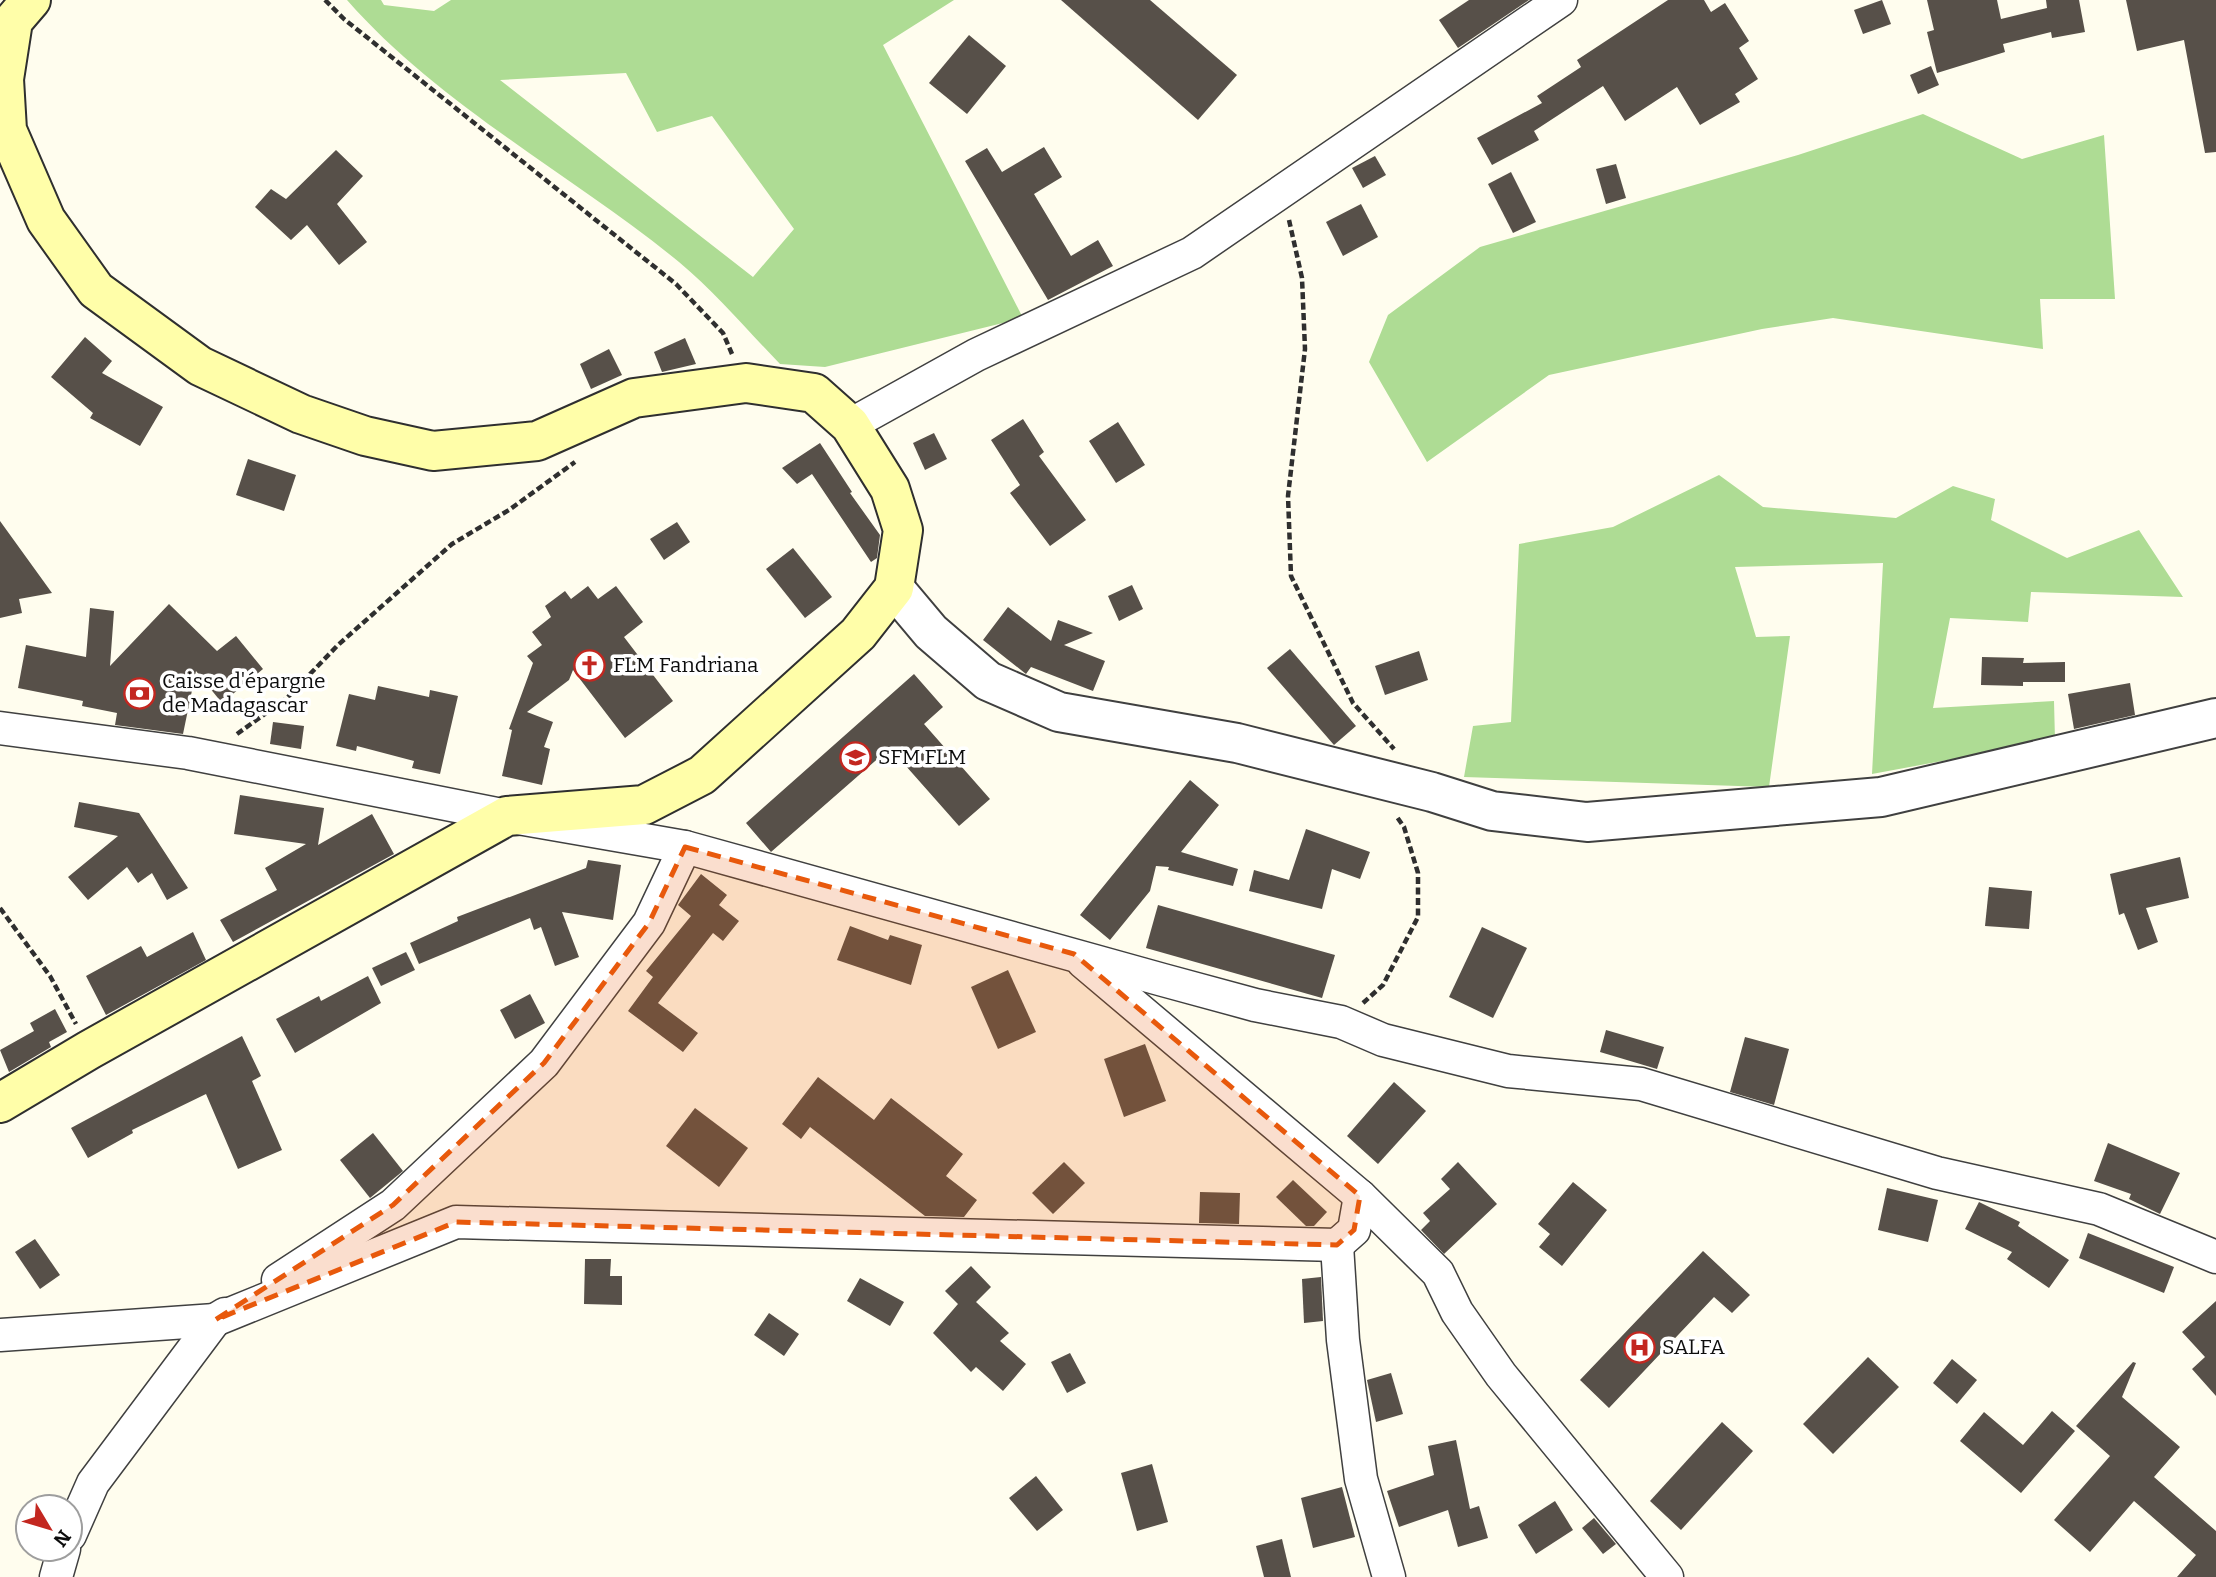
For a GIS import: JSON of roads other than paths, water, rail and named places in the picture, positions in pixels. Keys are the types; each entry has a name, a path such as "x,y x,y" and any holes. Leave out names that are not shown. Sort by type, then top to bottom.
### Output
{"main road":[{"path":"0,1103 89,1050 507,816 644,804 702,775 858,634 894,588 903,530 890,489 850,425 814,393 746,383 634,398 537,441 433,451 365,436 301,414 200,366 96,290 46,220 7,130 4,79 13,21 31,0"}],"street":[{"path":"850,425 976,355 1192,253 1561,0"},
{"path":"894,588 930,632 988,681 1059,712 1237,743 1382,764 1492,811 1587,822 1881,797 2216,718"},
{"path":"0,728 187,753 507,816 685,847 1255,1005 1341,1022 1383,1040 1508,1071 1641,1084 1937,1173 2099,1209 2216,1257"},
{"path":"84,1503 93,1483 215,1320 393,1205 544,1063 649,923 685,847"},
{"path":"1074,954 1360,1196 1438,1273 1457,1312 1501,1375 1667,1577"},
{"path":"0,1335 215,1320 456,1222 1337,1245 1354,1230 1360,1196"},
{"path":"1337,1245 1343,1340 1360,1479 1389,1577"}],"place":[{"name":"FLM Fandriana","path":"590,665"},
{"name":"Caisse d'épargne de Madagascar","path":"139,693"},
{"name":"SFM FLM","path":"855,757"},
{"name":"SALFA","path":"1639,1347"}]}
